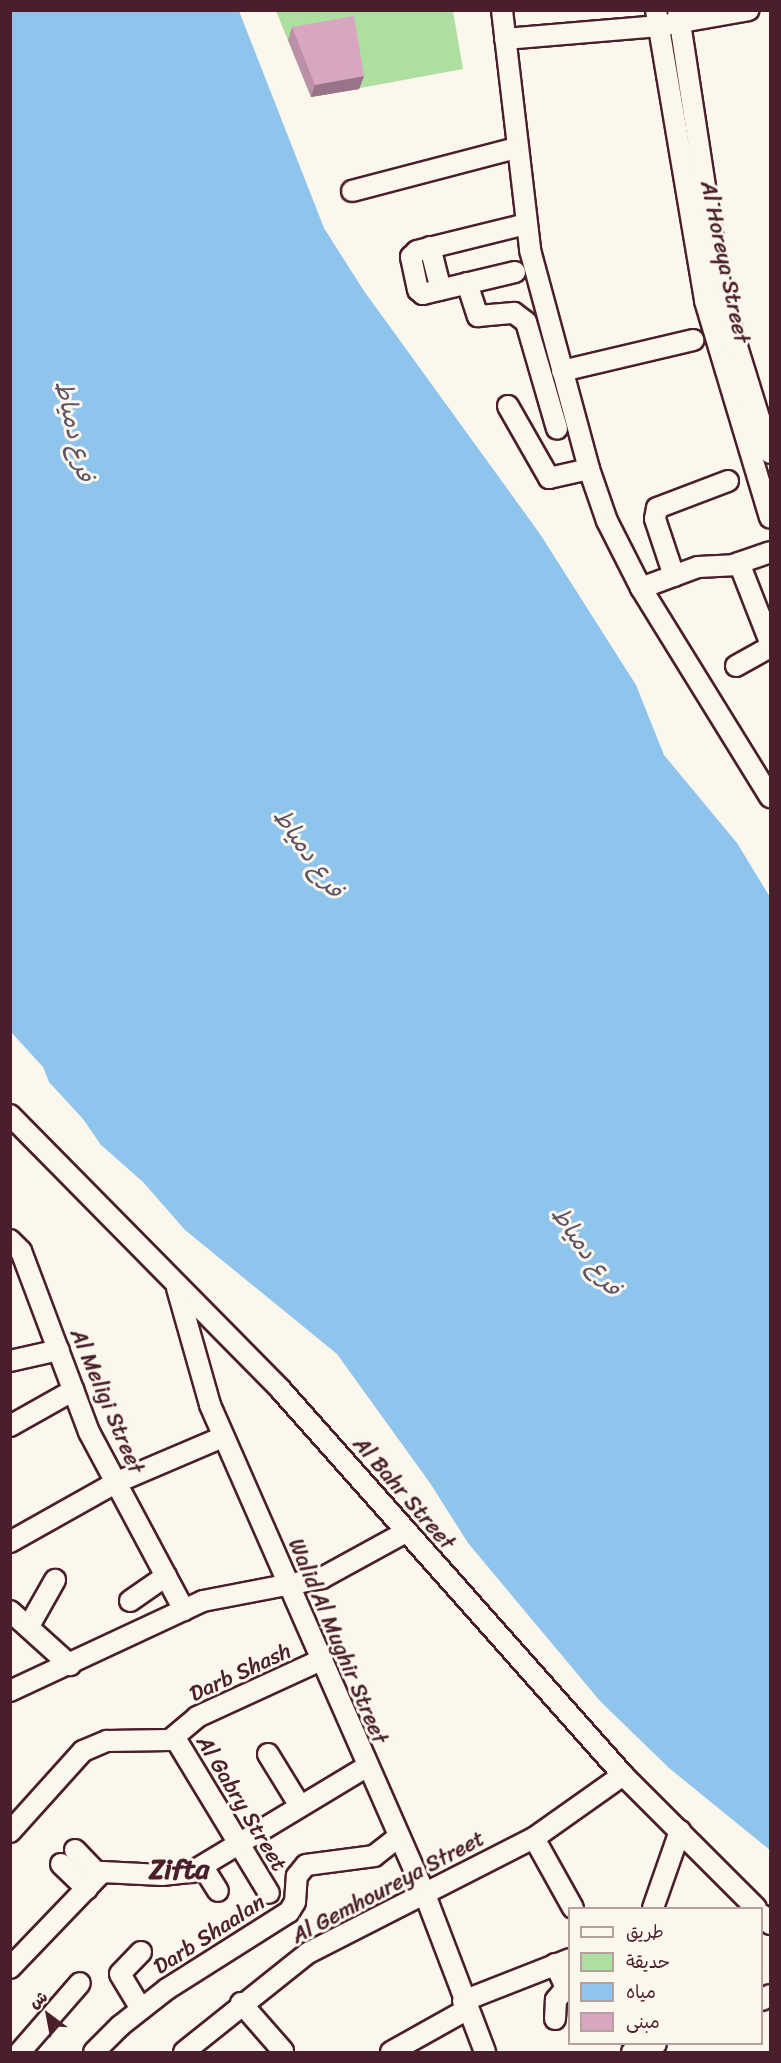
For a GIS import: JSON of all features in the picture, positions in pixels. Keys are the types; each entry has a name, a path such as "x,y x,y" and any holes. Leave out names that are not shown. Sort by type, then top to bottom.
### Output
{"street":[{"path":"502,10 526,224 589,469 607,521 641,588 771,797"},
{"path":"505,39 658,18 749,10"},
{"name":"Al Horeya Street","path":"679,16 723,338"},
{"name":"Al Horeya Street","path":"658,18 689,215 723,338 767,453 771,517"},
{"path":"352,192 516,148"},
{"path":"515,272 433,292 418,290 411,260 414,252 526,224"},
{"path":"430,247 433,292"},
{"path":"467,284 478,316 514,313 526,322 557,429"},
{"path":"562,371 693,340"},
{"path":"508,406 546,476 555,478 589,469"},
{"path":"674,576 656,519 657,508 728,481"},
{"path":"641,588 703,566 739,563 771,552"},
{"path":"736,666 768,648 770,642 739,563"},
{"name":"Al Bahr Street","path":"10,1115 281,1390 623,1775 753,1907"},
{"name":"Al Meligi Street","path":"10,1240 21,1251 74,1390 115,1483 184,1610"},
{"name":"Walid Al Mughir Street","path":"177,1286 191,1345 223,1437 319,1661 424,1892 465,2006 485,2052"},
{"path":"10,1361 59,1350"},
{"path":"10,1426 74,1390"},
{"path":"10,1542 115,1483 223,1437"},
{"path":"10,1691 184,1610 222,1595 288,1587 322,1578 406,1533"},
{"path":"130,1601 166,1576"},
{"path":"29,1626 55,1580"},
{"path":"10,1611 70,1665"},
{"name":"Darb Shash","path":"175,1738 196,1717 319,1661"},
{"path":"10,1832 83,1751 107,1741 175,1738"},
{"name":"Al Gabry Street","path":"175,1738 237,1846 269,1893"},
{"path":"268,1754 300,1806"},
{"path":"15,1955 93,1882 111,1870 177,1875 203,1867 366,1767"},
{"name":"Al Gemhoureya Street","path":"184,2052 241,2003 308,1953 534,1838 623,1775"},
{"path":"653,1907 680,1831"},
{"name":"Darb Shaalan","path":"94,2052 141,2009 289,1911 295,1902 297,1876 306,1865 374,1856 398,1837"},
{"path":"534,1838 572,1907"},
{"path":"75,1850 93,1882"},
{"path":"62,1864 93,1882"},
{"path":"203,1867 218,1891"},
{"path":"141,1952 120,1975 141,2009"},
{"path":"391,2052 465,2006 562,1961 566,1988 556,2000 555,2019"},
{"path":"20,2052 80,1983"},
{"path":"241,2003 283,2050"},
{"path":"633,2052 651,2045"}],"green space":[{"path":"276,11 453,11 463,69 311,97"}],"water":[{"name":"فرع دمياط","path":"10,11 239,11 324,228 364,291 540,534 636,685 664,755 737,843 770,897 770,1850 669,1768 600,1701 468,1543 430,1483 337,1354 185,1230 143,1182 101,1145 83,1119 49,1082 43,1067 11,1032"}],"building":[{"path":"354,16 364,76 315,85 292,27"}],"district":[{"name":"Zifta","path":"179,1869"}]}
